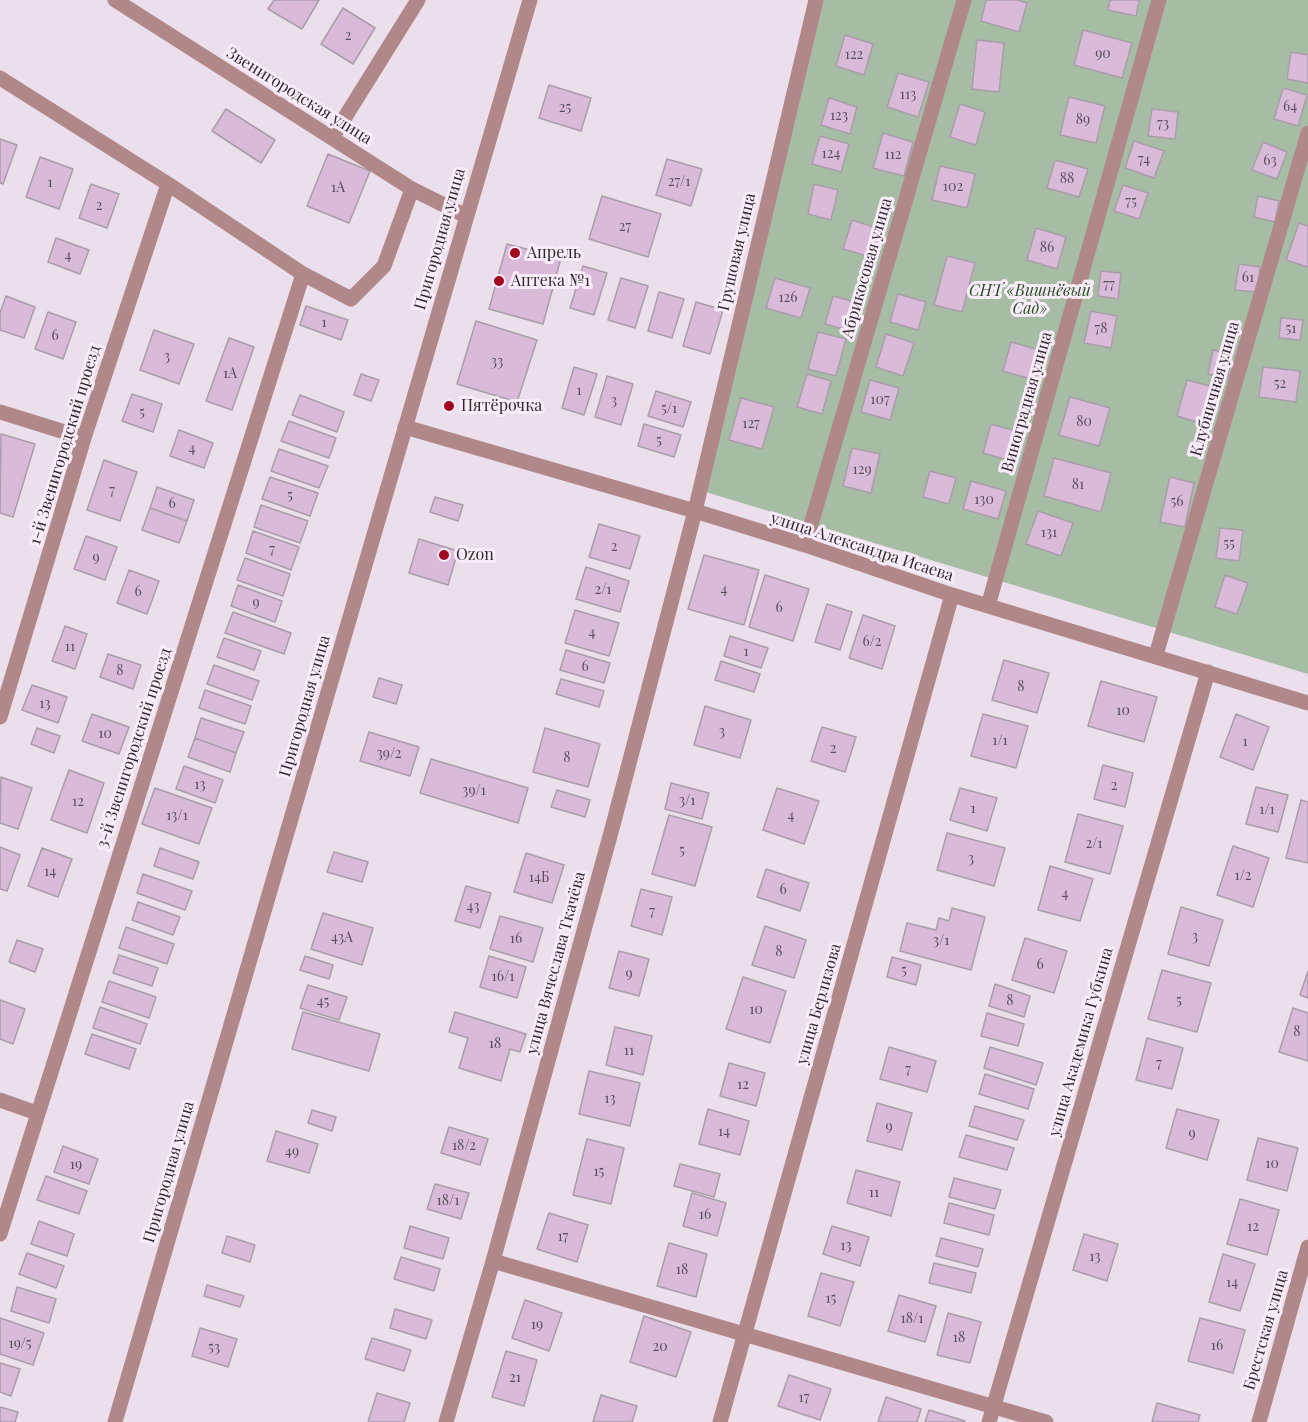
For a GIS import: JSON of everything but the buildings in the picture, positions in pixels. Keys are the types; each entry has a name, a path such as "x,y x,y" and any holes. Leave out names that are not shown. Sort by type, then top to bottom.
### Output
{"street":[{"name":"Звенигородская улица","path":"115,0 412,189 466,216"},
{"path":"332,138 418,0"},
{"name":"Пригородная улица","path":"115,1422 530,0"},
{"name":"Грушовая улица","path":"694,512 816,0"},
{"name":"Абрикосовая улица","path":"806,545 964,0"},
{"name":"Виноградная улица","path":"988,606 1159,0"},
{"path":"0,78 168,184 303,274 351,299 384,266 412,189"},
{"name":"Клубничная улица","path":"1156,655 1308,134"},
{"name":"1-й Звенигородский проезд","path":"1,712 84,438 168,184"},
{"name":"3-й Звенигородский проезд","path":"0,1233 303,274"},
{"path":"0,412 84,438"},
{"name":"улица Александра Исаева","path":"405,427 806,545 952,595 1156,655 1308,703"},
{"name":"улица Вячеслава Ткачёва","path":"446,1422 493,1261 613,825 694,512"},
{"name":"улица Берлизова","path":"720,1422 952,595"},
{"name":"улица Академика Губкина","path":"988,1422 1208,672"},
{"path":"0,1100 37,1113"},
{"name":"Брестская улица","path":"1259,1422 1308,1247"},
{"path":"493,1261 1046,1422"}],"green space":[{"name":"СНТ «Вишнёвый Cад»","path":"816,0 1308,0 1308,674 699,490"}],"place":[{"name":"Апрель","path":"515,253"},
{"name":"Аптека №1","path":"499,281"},
{"name":"Пятёрочка","path":"449,406"},
{"name":"Ozon","path":"444,555"}]}
